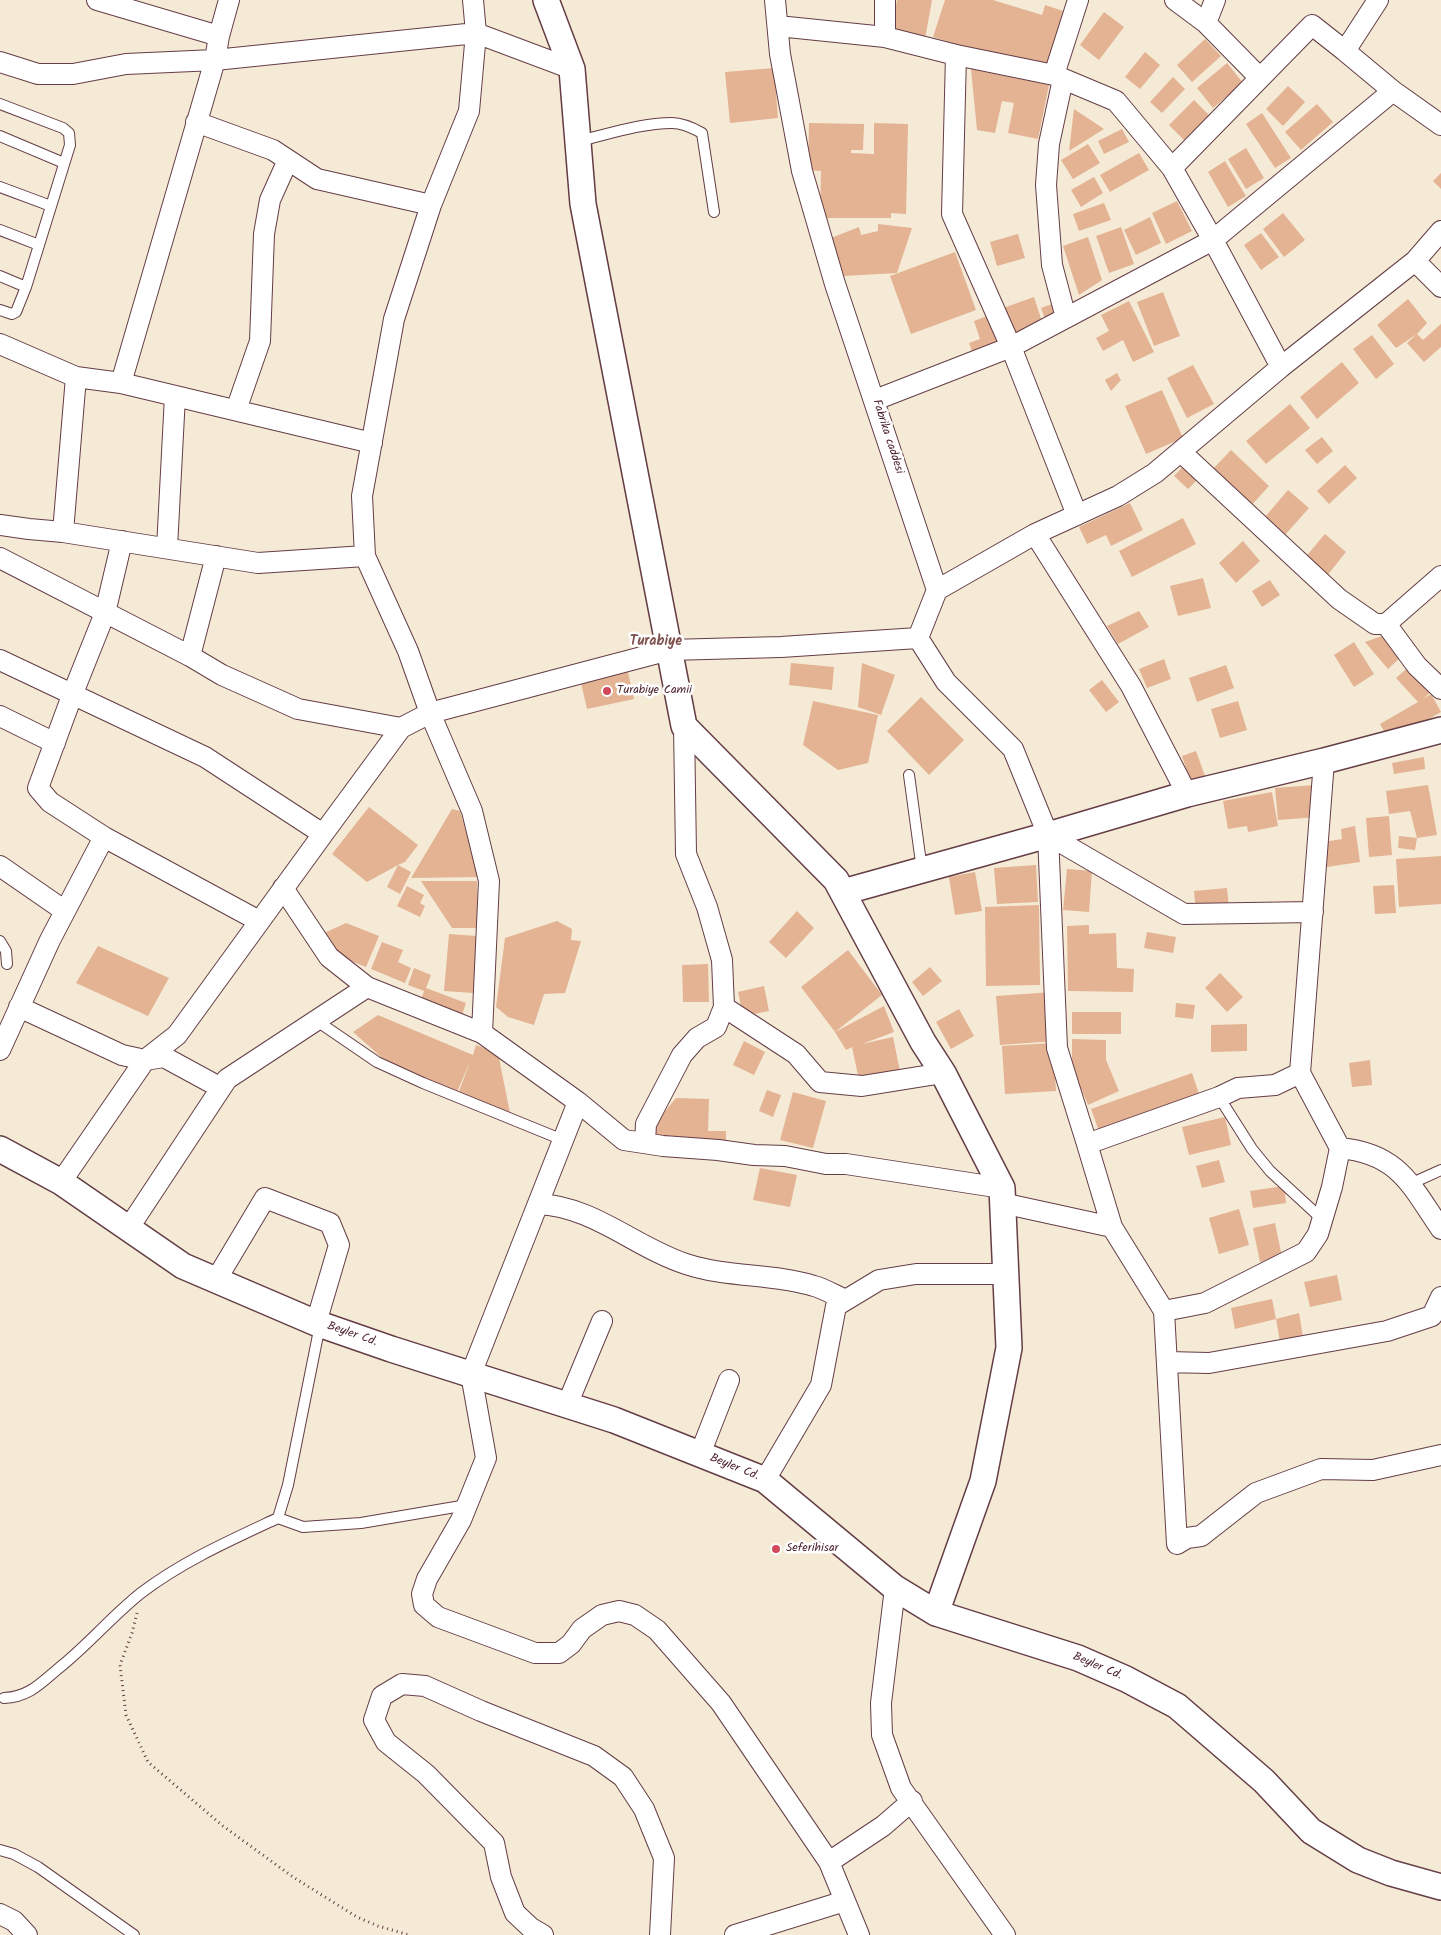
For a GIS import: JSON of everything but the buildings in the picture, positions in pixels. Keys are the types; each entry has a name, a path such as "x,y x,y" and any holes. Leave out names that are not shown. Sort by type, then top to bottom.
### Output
{"street":[{"path":"97,0 219,36"},
{"path":"121,383 215,60 219,36 229,0"},
{"path":"473,0 476,33 469,111 431,205 394,319 362,496 365,556 408,651 430,713 472,811 489,882 482,1033"},
{"path":"546,0 572,69 583,204 684,726 686,854 707,907 722,960 724,1007 716,1027 697,1038 682,1055 646,1124 645,1142"},
{"name":"Fabrika caddesi","path":"775,0 780,54 802,171 835,284 938,590"},
{"path":"885,0 885,37"},
{"path":"1066,318 1052,265 1046,184 1049,144 1059,77 1078,0"},
{"path":"1174,0 1206,23 1260,78"},
{"path":"1206,23 1215,0"},
{"path":"1345,52 1378,0"},
{"path":"1172,168 1312,25 1393,91 1441,126"},
{"path":"778,26 885,37 956,55 1059,77 1116,101 1172,168 1281,367"},
{"path":"0,62 38,74 73,74 126,64 215,60 476,33 572,69"},
{"path":"956,55 952,214 1010,347 1077,514"},
{"path":"875,400 1010,347 1213,240 1393,91"},
{"path":"196,122 273,150 317,179 431,205"},
{"path":"236,410 260,341 264,234 270,200 288,160"},
{"path":"918,638 938,590 1035,534 1118,496 1155,473 1281,367 1415,261 1441,231"},
{"path":"1415,261 1441,287"},
{"path":"0,344 76,376 121,383 372,443"},
{"path":"63,532 76,376"},
{"path":"167,548 175,396"},
{"path":"1181,452 1339,599 1375,624 1386,624 1441,576"},
{"path":"0,525 63,532 258,563 365,556"},
{"path":"1035,534 1131,686 1186,794"},
{"path":"122,541 105,613 54,742 38,788 50,802 104,837 259,921"},
{"path":"190,656 216,556"},
{"path":"0,558 222,674 298,709 401,728"},
{"path":"1386,624 1417,666 1441,689"},
{"path":"61,1182 145,1060 177,1035 401,728 430,713 670,650 780,647 918,638"},
{"path":"918,638 946,682 1013,749 1048,835 1057,1048 1112,1227 1164,1311 1177,1544 1187,1538 1201,1536 1256,1493 1321,1469 1373,1470 1441,1455"},
{"path":"0,660 205,757 323,834"},
{"path":"0,716 54,742"},
{"path":"684,726 836,880 923,1042 943,1073 1002,1196 1009,1348 983,1481 936,1613"},
{"path":"843,892 1048,835 1186,794 1324,761 1441,730"},
{"path":"1164,1311 1205,1303 1306,1252 1318,1234 1323,1220 1340,1148 1300,1073 1324,761"},
{"path":"1048,835 1184,914 1313,912"},
{"path":"0,1050 65,911 104,837"},
{"path":"0,866 65,911"},
{"path":"284,888 329,958 367,988 482,1033 578,1102 624,1140 754,1155 785,1156 826,1164 846,1164 1002,1196 1112,1227"},
{"path":"128,1229 227,1080 367,988"},
{"path":"19,1007 122,1055 145,1060 164,1057 221,1088"},
{"path":"724,1007 796,1054 820,1082 862,1086 943,1073"},
{"path":"1086,1144 1219,1097 1238,1088 1275,1085 1300,1073"},
{"path":"578,1102 470,1374 486,1458 461,1520 427,1579 422,1594 424,1605 438,1617 535,1653 559,1653 571,1644 582,1629 602,1615 619,1611 635,1615 658,1630 721,1703 829,1862 859,1935"},
{"path":"1340,1148 1361,1150 1377,1157 1399,1171 1418,1192 1441,1229"},
{"name":"Beyler Cd.","path":"0,1149 61,1182 183,1266 318,1323 614,1420 765,1480 895,1588 936,1613 1078,1658 1126,1679 1177,1706 1257,1775 1311,1831 1358,1860 1391,1873 1441,1887"},
{"path":"216,1280 265,1198 330,1223 339,1245 318,1323"},
{"path":"538,1204 575,1212 684,1264 716,1273 778,1278 815,1286 846,1300"},
{"path":"765,1480 821,1385 836,1306 880,1280 916,1274 1006,1274"},
{"path":"1167,1362 1208,1363 1437,1321 1441,1297"},
{"path":"567,1405 602,1321"},
{"path":"700,1454 728,1380"},
{"path":"895,1588 881,1703 882,1734 901,1788 1005,1935"},
{"path":"543,1935 531,1928 515,1913 501,1877 494,1843 426,1774 386,1742 374,1720 382,1696 402,1684 425,1686 481,1711 594,1756 623,1777 644,1809 664,1858 660,1935"},
{"path":"829,1862 882,1826 912,1802"},
{"path":"735,1935 846,1901"},
{"path":"0,1914 14,1921 27,1935"}],"lane":[{"path":"0,104 56,125 69,133 70,144 26,287 16,312 12,314 0,310"},
{"path":"578,141 647,126 673,123 702,133 714,212"},
{"path":"0,136 64,163"},
{"path":"0,186 51,206"},
{"path":"0,230 39,245"},
{"path":"0,276 26,287"},
{"path":"909,774 922,870"},
{"path":"0,941 6,951 7,964"},
{"path":"317,1021 377,1062 423,1083 563,1140"},
{"path":"1219,1097 1252,1149 1270,1172 1323,1220"},
{"path":"1410,1184 1441,1170"},
{"path":"4,1698 18,1697 31,1691 63,1666 111,1618 173,1570 278,1518 284,1499 318,1323"},
{"path":"278,1518 303,1527 361,1523 467,1505"},
{"path":"0,1850 14,1854 38,1867 134,1935"}],"path":[{"path":"141,1593 132,1633 120,1665 126,1715 148,1762 223,1826 293,1877 357,1917 378,1926 409,1935"}],"place":[{"name":"Turabiye Camii","path":"607,691"},
{"name":"Seferihisar","path":"776,1549"}],"district":[{"name":"Turabiye","path":"656,643"}]}
